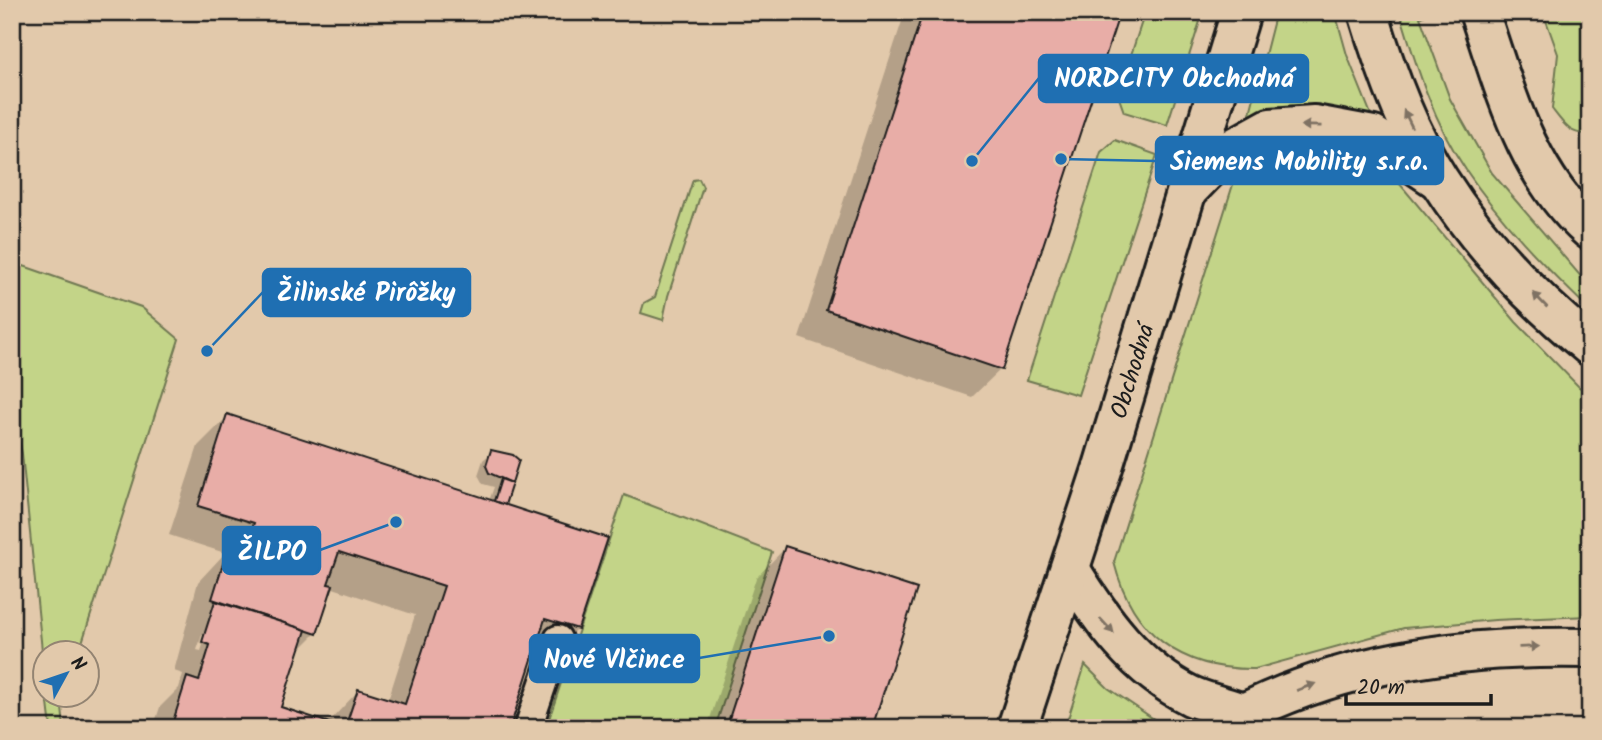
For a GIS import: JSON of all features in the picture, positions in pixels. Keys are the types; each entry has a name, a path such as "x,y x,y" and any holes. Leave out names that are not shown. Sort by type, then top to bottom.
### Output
{"street":[{"name":"Obchodná","path":"1017,728 1070,569 1241,12"},
{"path":"1368,12 1380,52 1405,114 1438,180 1488,245 1565,326 1590,346"},
{"path":"1479,12 1511,109 1542,175 1590,230"},
{"path":"1188,190 1223,155 1270,128 1314,125 1373,136 1438,180"},
{"path":"1070,569 1099,617 1146,668 1229,720 1307,686 1378,664 1443,654 1528,647 1590,648"}],"lane":[{"path":"528,728 558,639"}],"green space":[{"path":"1145,12 1203,12 1167,125 1124,112 1118,95"},
{"path":"1276,12 1335,12 1347,55 1374,122 1341,112 1312,108 1282,110 1249,117"},
{"path":"1400,12 1434,12 1420,17 1450,99 1492,173 1590,287 1590,310 1524,243 1466,170 1435,114"},
{"path":"1543,12 1590,12 1590,133 1572,131 1552,109 1558,54"},
{"path":"1115,140 1157,155 1078,395 1027,380 1101,152"},
{"path":"1301,151 1336,151 1367,160 1394,177 1516,322 1579,387 1590,393 1590,616 1495,620 1404,628 1255,669 1228,668 1183,655 1147,628 1133,609 1114,562 1236,175 1258,159"},
{"path":"699,179 703,187 668,296 663,320 641,313 644,303 655,297 693,180"},
{"path":"12,262 141,307 179,339 83,638 41,638 22,454 12,403"},
{"path":"624,495 772,552 715,728 546,728"},
{"path":"1085,665 1108,688 1161,724 1154,728 1065,728"},
{"path":"49,708 62,708 64,728 51,728"}],"building":[{"path":"923,12 1120,12 1002,370 826,310"},
{"path":"227,414 608,538 578,629 545,619 510,728 345,728 358,689 405,704 444,586 339,552 328,584 333,585 317,634 212,599 227,551 243,556 254,523 198,506"},
{"path":"491,450 513,455 519,460 512,483 489,473 486,466"},
{"path":"501,479 512,483 505,505 494,501"},
{"path":"785,546 917,589 872,728 726,728"},
{"path":"215,601 306,630 281,707 345,728 171,728 187,677 199,681 210,645 202,642"}],"place":[{"name":"Siemens Mobility s.r.o.","path":"1061,159"},
{"name":"NORDCITY Obchodná","path":"972,161"},
{"name":"Žilinské Pirôžky","path":"207,351"},
{"name":"ŽILPO","path":"396,522"},
{"name":"Nové Vlčince","path":"829,636"}]}
